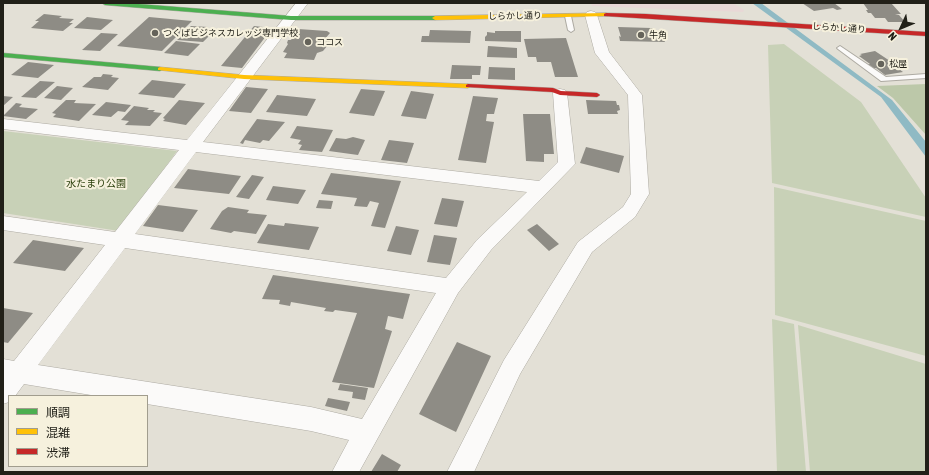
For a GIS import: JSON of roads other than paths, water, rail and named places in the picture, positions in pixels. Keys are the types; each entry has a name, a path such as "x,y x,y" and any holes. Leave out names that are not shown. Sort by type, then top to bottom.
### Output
{"street":[{"name":"しらかし通り","path":"105,3 291,18 591,15 698,19 926,34"},
{"path":"3,393 11,371 120,240 302,3"},
{"path":"460,472 512,367 585,247 629,212 640,194 635,95 602,53 591,15"},
{"path":"3,55 244,77 553,90 560,93 597,95"},
{"path":"345,472 366,432 451,287 484,245 567,164 560,93"},
{"path":"3,124 543,188"},
{"path":"3,223 451,287"},
{"path":"11,371 311,419 366,432"}],"lane":[{"path":"568,16 571,30"},
{"path":"840,48 884,79 926,76"}],"water":[{"path":"752,3 761,3 892,100 926,142 926,157 881,97"}],"place":[{"name":"つくばビジネスカレッジ専門学校","path":"155,33"},
{"name":"牛角","path":"641,35"},
{"name":"ココス","path":"308,42"},
{"name":"松屋","path":"881,64"}],"park label":[{"name":"水たまり公園","path":"96,184"}]}
